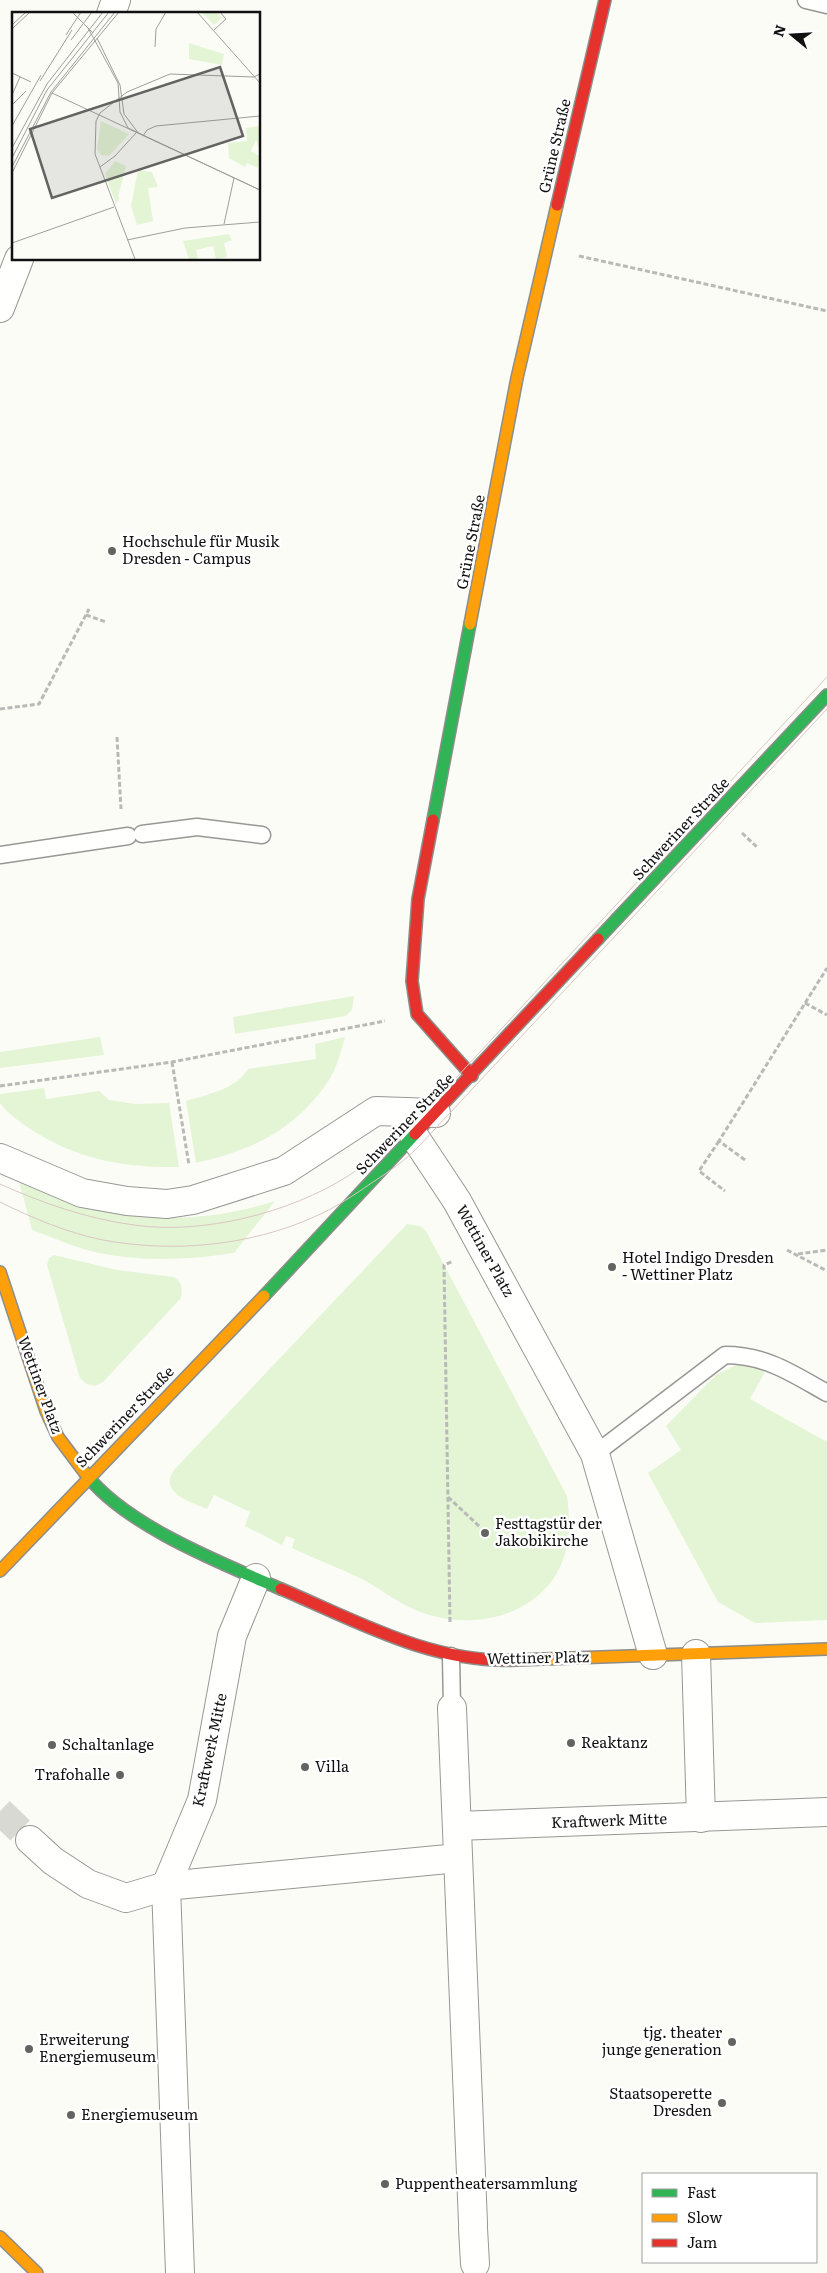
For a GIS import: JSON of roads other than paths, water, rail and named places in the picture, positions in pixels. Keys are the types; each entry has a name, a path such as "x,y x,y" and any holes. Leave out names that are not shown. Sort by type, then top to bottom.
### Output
{"street":[{"path":"112,12 116,0"},
{"name":"Grüne Straße","path":"472,1076 417,1014 412,981 412,953 418,899 517,378 605,0"},
{"path":"0,308 19,260"},
{"name":"Schweriner Straße","path":"0,1571 472,1076 827,694"},
{"path":"0,1158 82,1193 127,1201 167,1204 193,1200 284,1171 376,1111 436,1113"},
{"name":"Wettiner Platz","path":"0,1272 46,1411 58,1437 88,1477 150,1528 256,1578 415,1646 451,1656 502,1662 653,1654 595,1454 454,1194 414,1136"},
{"name":"Kraftwerk Mitte","path":"166,1886 202,1800 232,1636 256,1578"},
{"path":"653,1654 827,1649"},
{"path":"696,1654 701,1818"},
{"path":"452,1708 475,2269"},
{"name":"Kraftwerk Mitte","path":"457,1826 827,1812"},
{"path":"30,1840 54,1861 88,1884 126,1898 166,1886 458,1858"},
{"path":"166,1886 180,2273"},
{"path":"0,2236 37,2273"}],"lane":[{"path":"806,0 827,5"},
{"path":"0,855 197,827 262,835"},
{"path":"595,1454 725,1355 746,1355 778,1365 827,1393"},
{"path":"451,1656 452,1708"}],"tunnel":[{"path":"0,1811 30,1840"}],"tram line":[{"path":"0,1184 49,1204 100,1219 134,1225 188,1227 216,1224 273,1210 300,1201 348,1176 385,1148 442,1093 827,677"},
{"path":"0,1202 63,1229 103,1240 129,1244 183,1246 210,1244 263,1235 314,1217 359,1192 415,1150 827,709"}],"place":[{"name":"Hochschule für Musik Dresden - Campus","path":"112,551"},
{"name":"Hotel Indigo Dresden - Wettiner Platz","path":"612,1267"},
{"name":"Festtagstür der Jakobikirche","path":"485,1533"},
{"name":"Reaktanz","path":"571,1743"},
{"name":"Schaltanlage","path":"52,1745"},
{"name":"Villa","path":"305,1767"},
{"name":"Trafohalle","path":"120,1775"},
{"name":"tjg. theater junge generation","path":"732,2042"},
{"name":"Erweiterung Energiemuseum","path":"29,2049"},
{"name":"Staatsoperette Dresden","path":"722,2103"},
{"name":"Energiemuseum","path":"71,2115"},
{"name":"Puppentheatersammlung","path":"385,2184"}]}
